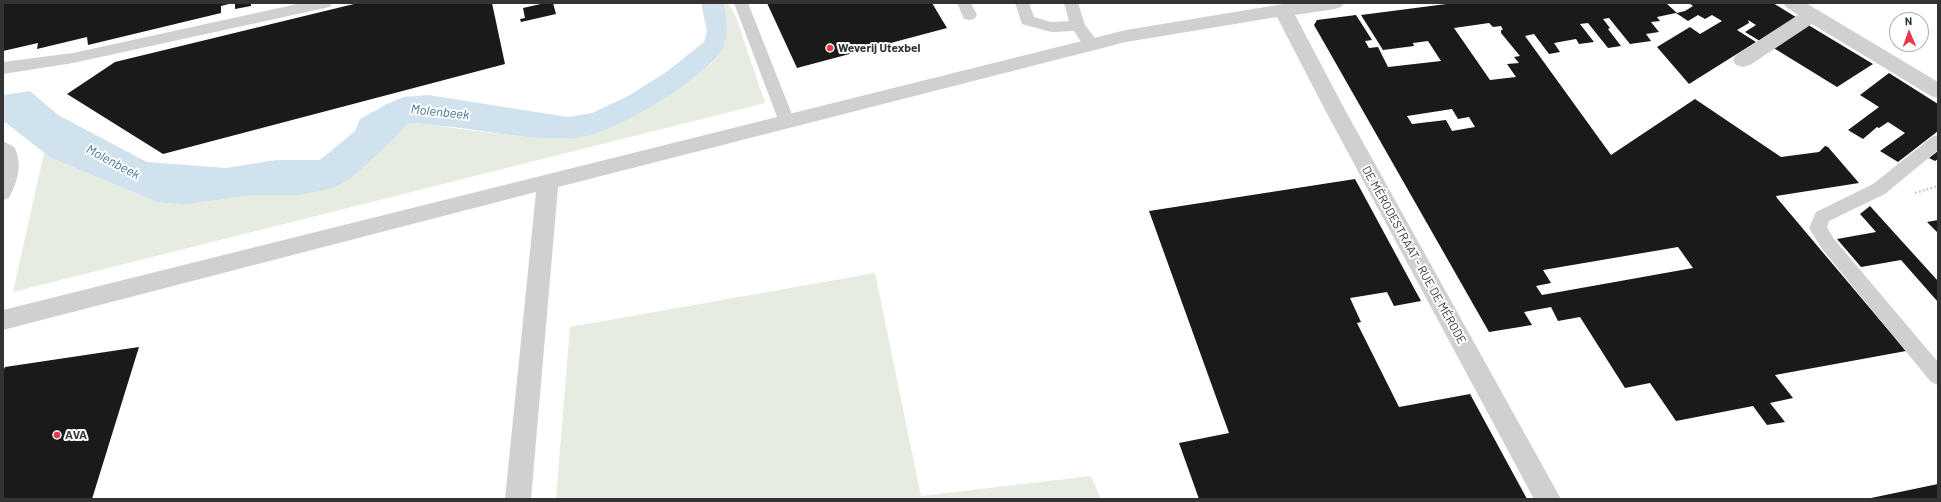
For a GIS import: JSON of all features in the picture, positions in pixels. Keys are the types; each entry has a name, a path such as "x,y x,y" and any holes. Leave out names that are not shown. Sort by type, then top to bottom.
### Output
{"street":[{"path":"3,320 1126,36 1335,3"},
{"path":"1792,3 1938,91"},
{"name":"DE MÉRODESTRAAT - RUE DE MÉRODE","path":"1283,10 1334,108 1548,499"},
{"path":"1743,60 1812,15"},
{"path":"518,499 548,181"}],"lane":[{"path":"3,68 73,58 325,3"},
{"path":"741,3 787,122"},
{"path":"1022,3 1027,20 1051,27 1078,26"},
{"path":"1071,3 1078,26 1092,45"},
{"path":"1938,141 1879,189 1822,217 1818,228 1828,244 1938,376"},
{"path":"3,147 11,153 12,159 3,194"}],"path":[{"path":"1915,193 1938,186"}],"shaded area":[{"path":"724,3 728,3 736,17 765,103 13,292 44,153 51,158 157,202 182,205 253,195 299,195 353,177 394,139 407,123 530,137 576,138 590,135 630,117 676,91 711,64 720,53 725,40 727,23"},
{"path":"875,273 921,496 1091,476 1101,499 556,499 570,327"}],"water":[{"name":"Molenbeek","path":"701,3 724,3 727,31 723,48 714,60 679,89 656,104 611,128 591,135 561,139 514,136 453,127 408,123 394,139 353,177 332,188 299,195 253,195 182,205 157,202 51,158 3,122 3,95 30,91 58,115 147,162 226,168 276,160 320,160 355,131 360,119 389,103 404,97 428,95 568,117 592,113 628,96 665,73 704,42 707,31"}],"building":[{"path":"3,3 229,4 221,6 221,13 88,45 87,37 37,49 38,43 3,51"},
{"path":"235,3 251,3 251,6 235,9"},
{"path":"358,3 492,3 505,64 163,154 67,94 115,62"},
{"path":"545,3 553,3 556,14 521,22 520,19 525,18 523,8"},
{"name":"Weverij Utexbel","path":"767,3 932,3 947,28 797,68"},
{"path":"1454,3 1666,3 1677,13 1685,11 1693,6 1689,3 1773,3 1799,19 1763,43 1745,32 1756,25 1748,20 1749,23 1737,30 1756,42 1689,84 1657,47 1690,27 1700,34 1722,21 1712,15 1705,19 1698,15 1688,21 1676,13 1657,17 1660,21 1651,22 1659,32 1646,34 1651,41 1630,44 1609,18 1603,19 1610,28 1608,29 1621,46 1608,48 1588,23 1580,24 1594,42 1579,44 1576,39 1554,43 1560,52 1549,54 1534,34 1525,36 1611,155 1695,99 1781,157 1819,152 1825,146 1828,147 1859,183 1776,196 1906,351 1775,375 1793,398 1770,403 1785,422 1767,425 1753,406 1676,421 1650,383 1625,388 1580,317 1558,321 1551,307 1524,312 1532,325 1489,332 1314,25 1317,20 1356,15 1372,40 1365,41 1369,48 1378,47 1388,67 1441,61 1428,41 1413,43 1414,46 1383,50 1361,15","holes":["1489,23 1493,27 1501,26 1503,30 1501,30 1501,33 1520,56 1514,57 1519,63 1507,64 1516,77 1490,80 1454,28","1452,109 1458,119 1469,117 1475,127 1452,131 1446,120 1412,124 1407,116","1678,247 1693,268 1542,295 1536,286 1551,283 1543,270"]},
{"path":"1808,24 1873,64 1837,87 1772,47"},
{"path":"1889,73 1938,104 1938,131 1898,162 1880,151 1905,133 1888,122 1879,128 1877,127 1863,139 1848,130 1879,107 1860,95"},
{"path":"1938,151 1938,159 1935,161 1929,158"},
{"path":"1355,179 1421,301 1394,306 1387,292 1350,298 1361,322 1357,323 1399,407 1470,394 1527,499 1199,499 1179,443 1229,433 1149,211"},
{"path":"1870,206 1938,281 1938,302 1901,260 1861,267 1837,239 1876,232 1860,214"},
{"path":"1938,220 1938,233 1927,222"},
{"name":"AVA","path":"139,347 92,499 3,499 3,371 5,367"},
{"path":"1938,484 1938,499 1871,499 1871,498"}],"place":[{"name":"Weverij Utexbel","path":"830,48"},
{"name":"AVA","path":"57,435"}]}
